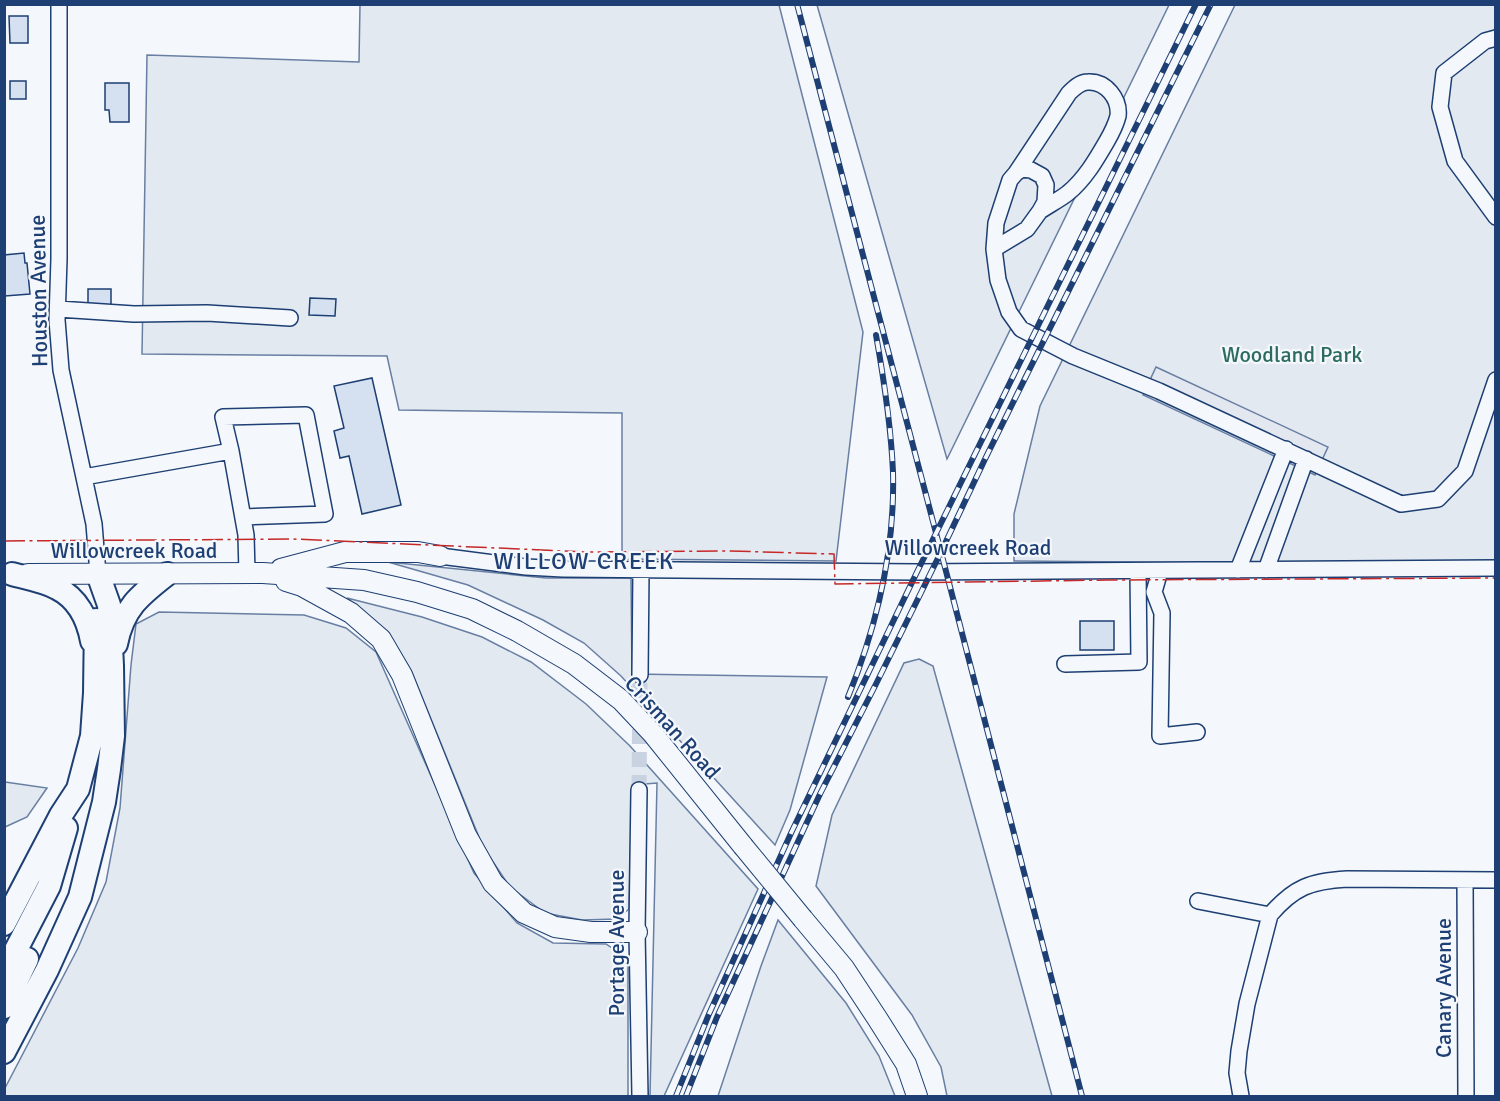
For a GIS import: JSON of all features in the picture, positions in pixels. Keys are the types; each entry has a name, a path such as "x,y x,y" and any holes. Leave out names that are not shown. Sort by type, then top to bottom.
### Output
{"highway":[{"path":"8,574 56,588 74,602 84,613 104,663"},
{"path":"4,1052 47,970 80,897 104,802 113,736 104,663 98,574"},
{"path":"4,973 49,886 92,735 104,663 129,609 141,594 167,574"},
{"path":"4,924 61,815 78,789"},
{"path":"4,1006 56,897 92,845"}],"main road":[{"path":"255,573 345,552 418,552 440,556"},
{"name":"Willowcreek Road","path":"8,574 255,573"},
{"path":"255,573 302,586 351,613 381,639 402,675 466,835 493,883 524,913 555,927 591,932 637,932"},
{"name":"Crisman Road","path":"255,573 364,580 417,592 472,609 517,631 574,664 621,700 645,726 844,968 906,1064 917,1096"}],"street":[{"name":"Houston Avenue","path":"59,4 58,309 61,370 94,524 98,574"},
{"path":"1496,38 1485,41 1444,73 1440,107 1455,161 1496,217"},
{"path":"1040,211 1067,194 1081,180 1112,132 1118,116 1118,104 1112,93 1102,85 1089,82 1078,85 1069,93 1010,180 996,224 994,249 998,280 1009,312 1021,329 1073,356 1160,391 1401,504 1438,499 1465,471 1496,380"},
{"path":"994,249 1027,229 1045,202 1046,185 1042,176 1031,170 1023,169 1016,173"},
{"path":"58,309 134,314 207,313 291,318"},
{"path":"243,517 325,514 306,415 223,417 246,535 255,573"},
{"path":"1238,570 1286,449"},
{"path":"84,477 231,452"},
{"path":"1266,570 1306,459"},
{"name":"Willowcreek Road","path":"440,556 526,567 641,570 917,572 1496,568"},
{"path":"640,675 641,570"},
{"path":"1065,664 1138,662 1138,571"},
{"path":"1160,571 1154,592 1162,613 1160,736 1197,732"},
{"name":"Portage Avenue","path":"639,790 637,932 640,1096"},
{"path":"1241,1096 1237,1073 1247,1004 1270,915 1280,904 1309,884 1325,880 1496,880"},
{"name":"Canary Avenue","path":"1465,880 1466,1096"},
{"path":"1198,901 1270,915"}],"green space":[{"path":"360,5 779,5 863,332 836,561 622,559 622,413 399,410 387,356 142,354 147,55 359,62"},
{"path":"817,5 1169,5 947,459"},
{"name":"Woodland Park","path":"1235,5 1495,5 1495,565 1014,561 1014,514 1040,406"},
{"path":"388,562 546,578 631,578 632,674 827,677 790,810 775,845 621,676 584,643 543,620 468,585"},
{"path":"347,598 422,617 482,637 531,662 586,704 630,746 758,889 664,1096 650,1096 657,783 632,785 629,909 617,919 582,920 545,913 510,887 483,847 412,672 388,632"},
{"path":"159,612 304,615 346,628 376,652 474,873 517,923 553,943 606,944 628,959 628,1096 5,1096 4,1090 78,948 106,882 120,808 136,624"},
{"path":"919,659 933,666 1052,1096 947,1096 941,1067 912,1015 816,886 832,815 904,663"},
{"path":"5,782 47,788 27,817 5,827"},
{"path":"778,920 846,1003 879,1056 895,1096 718,1096"}],"shaded area":[{"path":"1156,367 1328,447 1315,475 1143,395"}],"building":[{"path":"9,16 28,16 28,43 10,43"},
{"path":"10,81 26,81 26,99 10,99"},
{"path":"105,83 129,83 129,122 110,122 109,110 105,110"},
{"path":"24,253 30,294 5,296 4,255"},
{"path":"88,289 111,289 111,306 88,306"},
{"path":"310,298 336,299 335,316 309,315"},
{"path":"372,378 401,505 362,514 349,456 340,458 334,431 344,428 334,386"},
{"path":"1080,621 1114,621 1114,650 1080,650"}],"tunnel":[{"path":"639,790 640,675"}],"railway":[{"path":"797,4 1082,1096"},
{"path":"676,1096 709,1014 792,831 1196,4"},
{"path":"686,1096 717,1017 820,794 1211,4"},
{"path":"848,697 876,615 891,529 892,455 887,403 876,335"}],"power":[{"path":"4,541 293,539 587,552 730,551 834,554 835,584 1496,578"}],"district":[{"name":"WILLOW CREEK","path":"584,561"}]}
